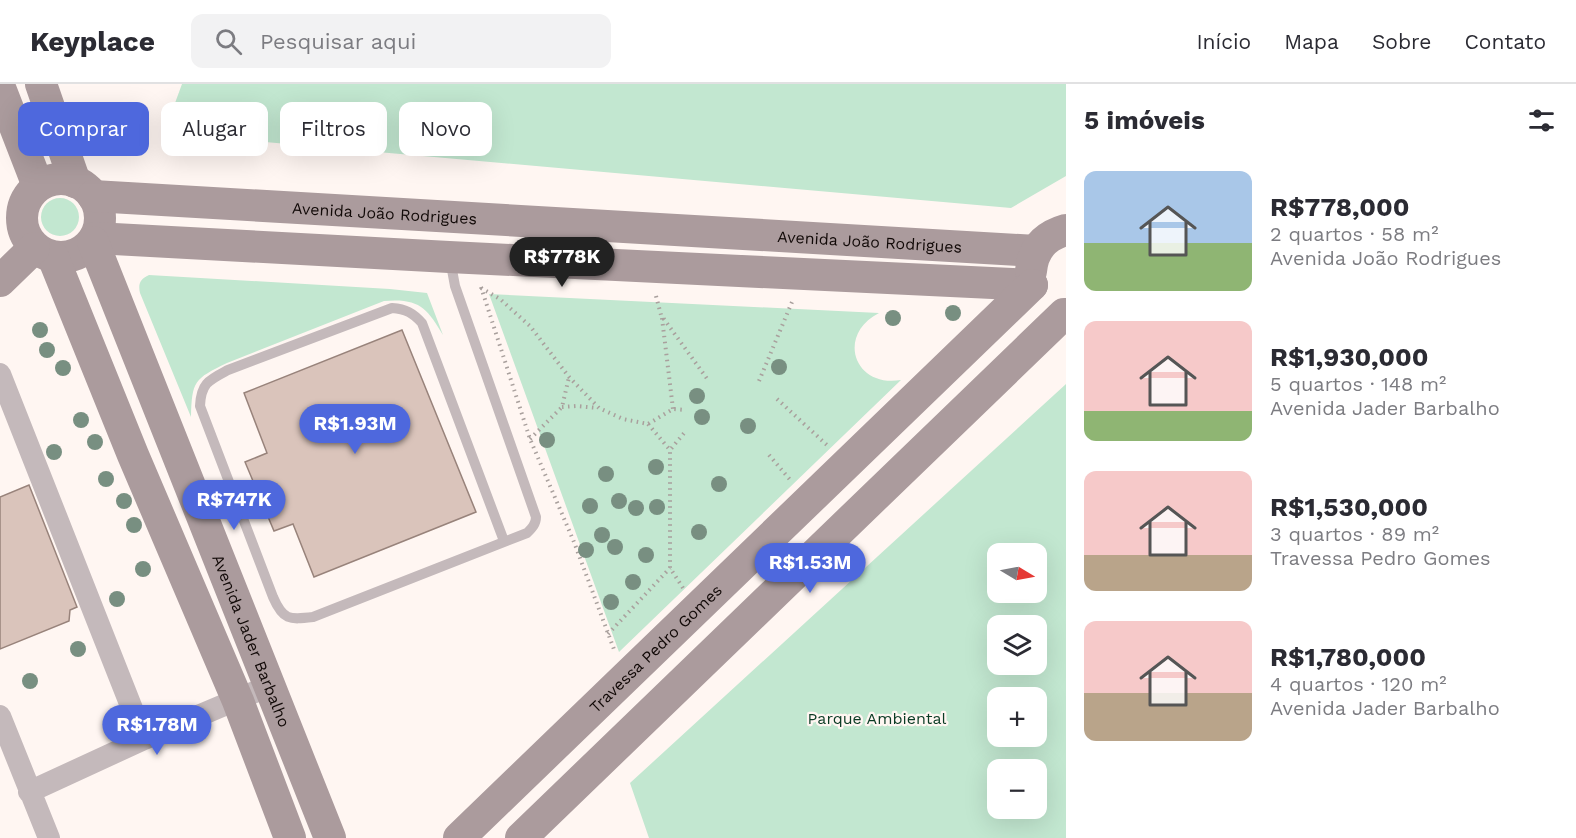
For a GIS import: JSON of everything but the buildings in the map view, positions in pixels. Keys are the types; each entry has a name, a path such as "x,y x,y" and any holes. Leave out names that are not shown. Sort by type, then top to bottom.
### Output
{"main road":[{"path":"0,88 31,195 22,216 23,228 27,238 44,252 64,258 85,250 94,240 99,228 100,217 98,206 84,189 41,84"},
{"path":"0,228 31,195 56,179 66,179 84,189"},
{"name":"Avenida João Rodrigues","path":"84,189 1036,251"},
{"path":"521,838 1065,314 1050,308 1039,298 1032,285 1030,274 1036,251 1044,240 1055,233 1066,230"},
{"path":"94,240 1032,285"},
{"name":"Avenida Jader Barbalho","path":"94,240 330,838"},
{"path":"0,281 44,252"},
{"path":"44,252 238,701 290,838"},
{"name":"Travessa Pedro Gomes","path":"459,838 1032,285"}],"street":[{"path":"0,374 144,739"},
{"path":"29,792 144,739 269,686"},
{"path":"0,716 49,838"}],"lane":[{"path":"449,258 455,286 536,517 533,528 527,533 313,617 298,619 285,617 279,611 273,597 200,406 202,388 208,380 228,370 392,308 413,313 422,323 428,337 504,541"}],"path":[{"path":"599,408 569,377 530,326 500,299 481,287 530,439 574,542 618,661"},
{"path":"656,296 661,315 674,409"},
{"path":"759,381 792,302"},
{"path":"661,315 708,380"},
{"path":"530,439 562,407 569,377"},
{"path":"777,399 833,451"},
{"path":"562,407 599,408 623,419 648,424 670,450"},
{"path":"648,424 674,409 686,410"},
{"path":"685,432 670,450 670,568 686,594"},
{"path":"769,456 796,487"},
{"path":"608,634 670,568"}],"green space":[{"path":"182,84 1066,84 1066,176 1011,208 424,156 492,156 492,102 399,102 399,154 387,153 387,102 280,102 280,143 268,142 268,102 175,102"},
{"path":"60,198 74,203 79,217 74,231 60,236 46,231 41,217 46,203"},
{"path":"149,275 427,293 443,335 432,318 421,307 406,301 384,301 227,363 208,373 197,382 194,388 191,417 140,293 140,282"},
{"path":"489,294 879,313 866,323 858,334 855,346 856,358 862,368 872,376 885,380 901,380 619,652"},
{"name":"Parque Ambiental","path":"1066,384 1066,838 649,838 630,783"}]}
